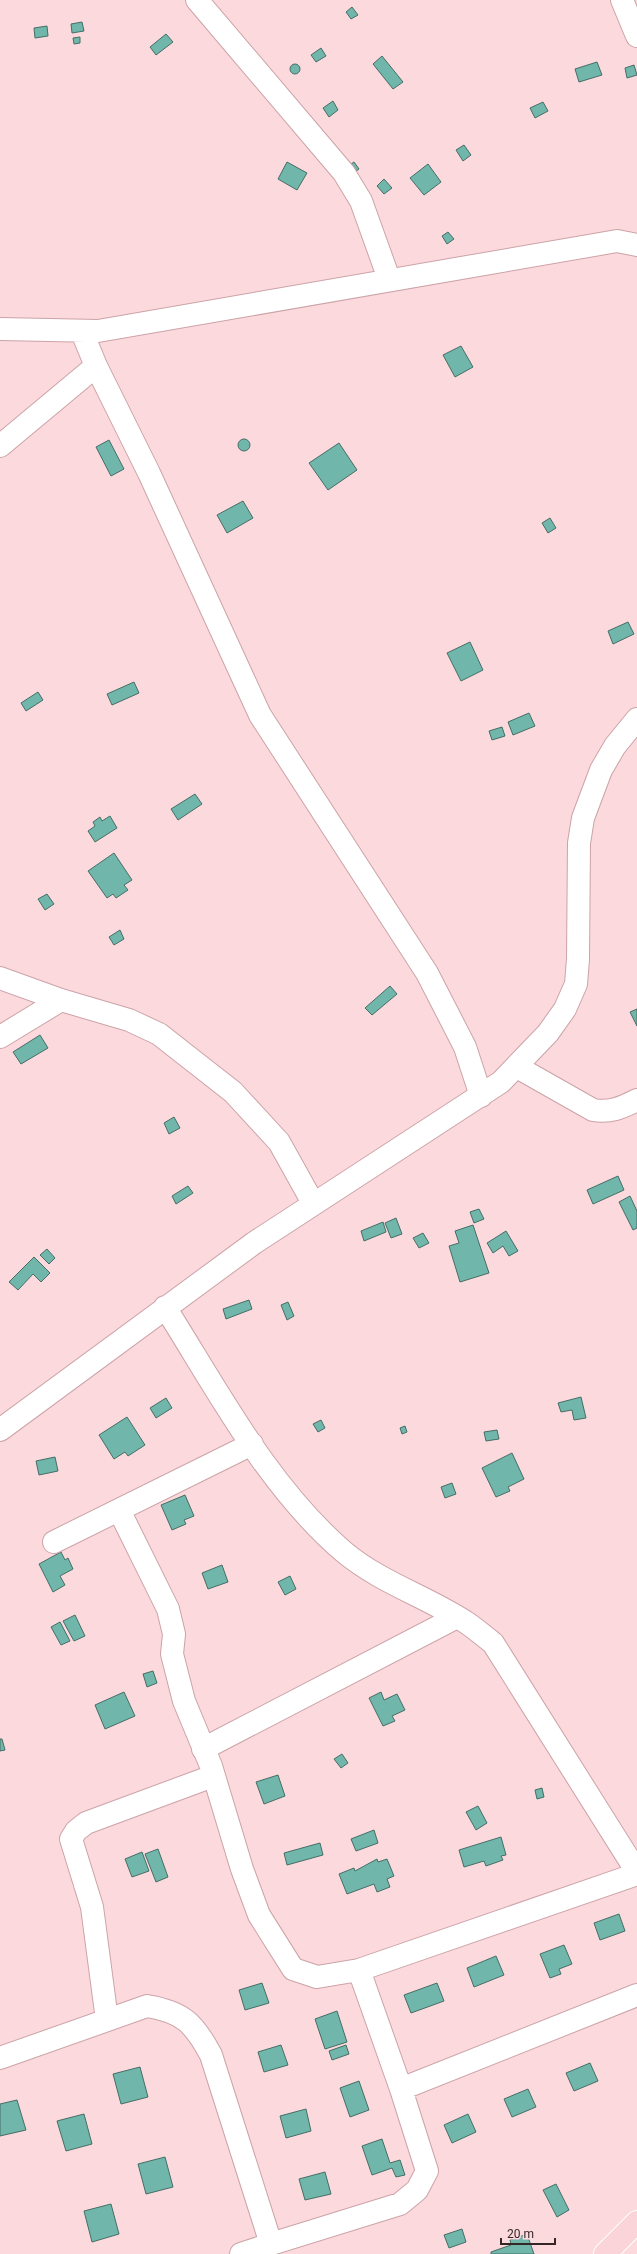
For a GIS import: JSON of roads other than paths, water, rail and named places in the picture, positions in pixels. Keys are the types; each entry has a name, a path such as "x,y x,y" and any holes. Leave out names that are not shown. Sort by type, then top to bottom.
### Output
{"main road":[{"path":"605,2254 637,2222"}],"street":[{"path":"197,0 344,173 361,201 389,279"},
{"path":"622,0 637,36"},
{"path":"0,328 82,332 98,331 389,279 617,241 637,245"},
{"path":"82,332 96,366 149,473 260,715 428,973 465,1047 481,1096"},
{"path":"0,446 96,366"},
{"path":"0,1430 165,1307 313,1203 501,1082 548,1033 565,1009 576,984 578,959 579,843 583,818 601,770 615,746 637,719"},
{"path":"0,978 60,1000 129,1020 159,1034 233,1092 279,1142 313,1203"},
{"path":"0,1036 60,1000"},
{"path":"517,1067 593,1110 605,1112 617,1110 637,1100"},
{"path":"119,1510 168,1609 174,1634 172,1654 184,1701 214,1776 242,1869 259,1915 293,1969 317,1977 359,1970 637,1873 493,1643 457,1617 392,1583 345,1553 301,1511 267,1468 165,1307"},
{"path":"54,1542 252,1444"},
{"path":"204,1749 457,1617"},
{"path":"107,2020 92,1907 71,1839 76,1831 86,1823 214,1776"},
{"path":"241,2254 400,2204 417,2190 427,2171 401,2089 359,1970"},
{"path":"401,2089 637,1995"},
{"path":"0,2058 147,2006 167,2009 185,2018 200,2035 211,2055 271,2244"}]}
